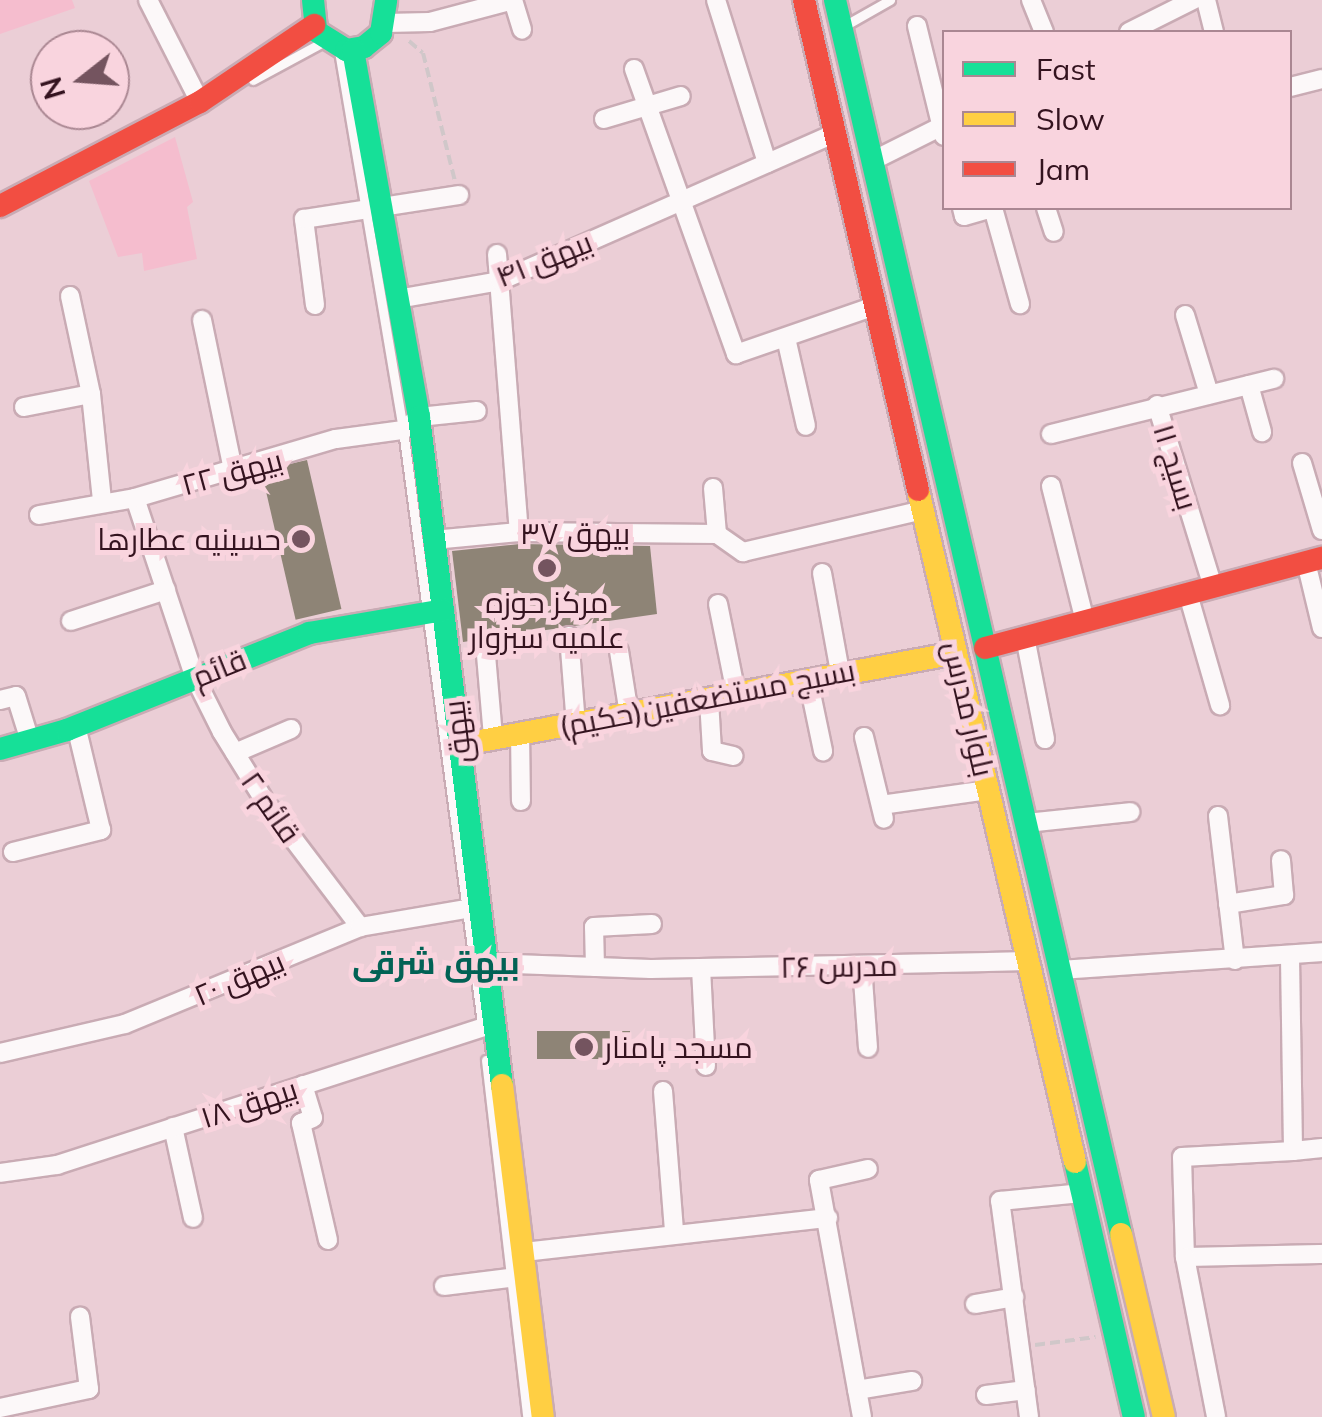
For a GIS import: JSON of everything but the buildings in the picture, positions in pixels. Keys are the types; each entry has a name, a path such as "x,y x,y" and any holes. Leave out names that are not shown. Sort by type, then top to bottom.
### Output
{"main road":[{"name":"بیهق","path":"313,0 332,41 397,299 411,424 433,540 436,611 459,745 470,908 487,963 489,1025 524,1252 519,1277 544,1417"},
{"name":"بلوار مدرس","path":"804,0 1134,1417"},
{"name":"بلوار مدرس","path":"835,0 1164,1417"},
{"path":"0,206 200,102 332,41 374,41 386,11"},
{"path":"907,442 936,435"},
{"path":"985,648 1314,560"},
{"name":"قائم","path":"0,749 76,726 309,633 436,611"},
{"name":"بسیج مستضعفین(حکیم)","path":"459,745 956,653"},
{"path":"1003,853 1028,834"}],"street":[{"path":"148,0 200,102"},
{"path":"386,11 430,22 513,0 522,30"},
{"path":"716,0 766,163"},
{"path":"1032,0 1043,30"},
{"path":"1141,30 1194,0"},
{"path":"1206,0 1214,30"},
{"path":"917,26 942,121"},
{"path":"634,69 685,199 736,354 876,306"},
{"path":"1292,86 1322,78"},
{"path":"604,119 649,111 681,96"},
{"path":"872,161 942,130"},
{"name":"بیهق ۴۱","path":"397,299 500,281 836,133"},
{"path":"315,305 304,218 458,195"},
{"path":"962,210 964,216 985,210"},
{"path":"993,210 1020,304"},
{"path":"1047,210 1054,232"},
{"path":"497,254 519,532"},
{"path":"70,296 91,394 102,500"},
{"path":"1185,315 1209,394"},
{"path":"202,320 233,470"},
{"path":"786,338 806,426"},
{"name":"بسیج ۱۱","path":"1213,587 1157,406 1274,379"},
{"path":"1249,385 1262,432"},
{"path":"24,407 91,394"},
{"path":"1051,434 1157,406"},
{"name":"بیهق ۲۲","path":"39,515 102,500 135,498 336,439 477,411"},
{"path":"1302,463 1322,530"},
{"path":"1051,486 1085,621"},
{"path":"713,488 717,534"},
{"name":"قائم ۲","path":"135,498 195,678 235,753 360,927"},
{"name":"بیهق ۳۷","path":"433,540 519,532 717,534 744,552 923,510"},
{"path":"1314,560 1322,628"},
{"path":"822,573 840,672"},
{"path":"71,621 166,590"},
{"path":"1188,594 1220,705"},
{"path":"718,604 736,693"},
{"path":"569,636 576,724"},
{"path":"1025,637 1045,738"},
{"path":"619,651 628,714"},
{"path":"486,655 493,736"},
{"path":"808,679 823,751"},
{"path":"0,700 16,696 30,740"},
{"path":"710,700 712,751 733,756"},
{"path":"13,852 101,830 76,726"},
{"path":"235,753 291,729"},
{"path":"520,732 521,801"},
{"path":"864,737 882,812 988,790"},
{"path":"1028,834 1130,812"},
{"path":"1218,816 1235,960"},
{"path":"1228,904 1284,896 1281,860"},
{"name":"بیهق ۲۰","path":"0,1053 125,1024 360,927 470,908"},
{"path":"594,967 594,927 652,924"},
{"path":"1060,970 1290,958 1322,952"},
{"path":"1290,958 1293,1151"},
{"name":"مدرس ۲۶","path":"487,963 650,969 1028,961"},
{"path":"862,966 868,1048"},
{"path":"701,968 706,1066"},
{"name":"بیهق ۱۸","path":"0,1173 57,1165 489,1025"},
{"path":"303,1085 313,1118 301,1123 328,1240"},
{"path":"663,1091 674,1232"},
{"path":"173,1127 193,1218"},
{"path":"1216,1417 1185,1257 1182,1157 1322,1148"},
{"path":"862,1417 819,1180 868,1169"},
{"path":"1029,1417 1000,1201 1082,1192"},
{"path":"524,1252 674,1232 828,1218"},
{"path":"1185,1257 1322,1254"},
{"path":"444,1286 519,1277"},
{"path":"975,1304 1014,1297"},
{"path":"0,1408 58,1408 89,1388 80,1317"},
{"path":"857,1390 912,1382"},
{"path":"986,1395 1026,1390"}],"lane":[{"path":"841,27 890,0"},
{"path":"0,216 332,41"},
{"path":"376,210 411,424 470,908 489,1025 519,1277 527,1417"}],"path":[{"path":"386,11 423,52 458,195"},
{"path":"1022,1347 1115,1335"}],"shaded area":[{"path":"0,0 72,0 75,8 0,34"},
{"path":"175,137 193,202 187,207 197,259 144,271 142,253 118,257 89,181"}],"traffic: fast":[{"path":"313,0 316,31 346,50 364,47 381,33 386,0"},
{"path":"835,0 1121,1234"},
{"path":"353,50 419,417 502,1085"},
{"path":"0,749 67,730 309,633 443,610"},
{"path":"1075,1162 1134,1417"}],"traffic: slow":[{"path":"918,490 1075,1162"},
{"path":"459,745 956,653"},
{"path":"502,1085 543,1417"},
{"path":"1121,1234 1164,1417"}],"traffic: jam":[{"path":"804,0 918,490"},
{"path":"0,206 200,102 314,25"},
{"path":"985,648 1322,558"}],"place":[{"name":"حسینیه عطارها","path":"301,539"},
{"name":"مرکز حوزه علمیه سبزوار","path":"547,568"},
{"name":"مسجد پامنار","path":"584,1047"}],"district":[{"name":"بیهق شرقی","path":"436,962"}]}
